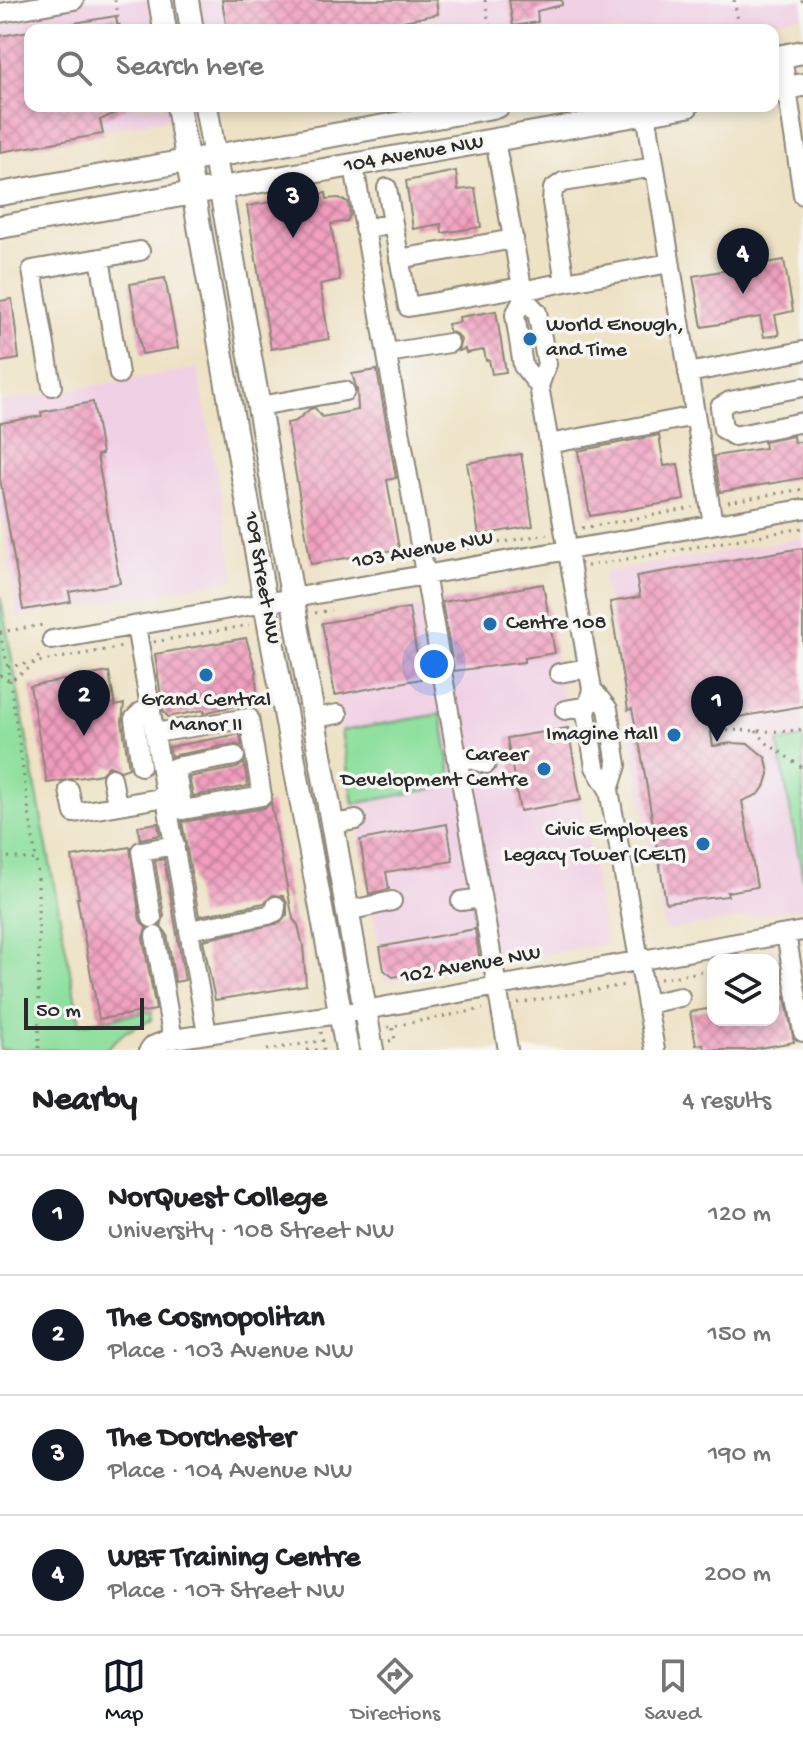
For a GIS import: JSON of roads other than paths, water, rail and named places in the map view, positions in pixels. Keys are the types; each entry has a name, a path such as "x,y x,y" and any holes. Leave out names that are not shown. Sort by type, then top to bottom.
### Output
{"main road":[{"path":"160,0 164,24"},
{"path":"187,0 191,24"},
{"name":"109 Street NW","path":"179,112 347,1050"},
{"name":"109 Street NW","path":"207,112 372,1050"},
{"name":"104 Avenue NW","path":"0,194 464,112"},
{"name":"104 Avenue NW","path":"0,227 652,112"}],"street":[{"path":"0,13 74,0"},
{"path":"786,55 787,88 803,195"},
{"path":"646,113 713,524"},
{"path":"495,140 523,292 515,315 523,366 539,386 588,668 590,698"},
{"path":"354,166 424,576 454,729 460,803 473,836 476,873 492,944 508,1050"},
{"path":"565,282 552,202 553,189 563,182 654,167"},
{"path":"387,188 408,307 523,292 670,263"},
{"path":"364,229 393,223"},
{"path":"399,259 514,239"},
{"path":"52,386 23,271 140,251"},
{"path":"100,258 119,374"},
{"path":"388,353 449,343"},
{"path":"688,373 803,351"},
{"path":"803,387 730,401 720,407 723,429 734,436 803,422"},
{"path":"259,406 345,391"},
{"path":"549,444 695,416"},
{"name":"103 Avenue NW","path":"52,640 803,509"},
{"path":"136,626 207,1034"},
{"path":"559,673 588,668"},
{"path":"565,710 590,698"},
{"path":"590,698 608,709 617,765 609,790 655,1050"},
{"path":"141,766 134,719 141,712 151,711"},
{"path":"314,718 338,714"},
{"path":"155,733 249,718 262,796 183,810 175,767 235,756"},
{"path":"456,757 486,764"},
{"path":"112,778 117,805"},
{"path":"69,790 74,813 166,797"},
{"path":"333,824 356,820"},
{"path":"173,1040 141,851 175,845"},
{"path":"348,916 392,901"},
{"path":"461,901 484,904"},
{"path":"189,930 268,915 275,912 276,906"},
{"path":"348,916 376,916"},
{"path":"795,933 788,978 803,1032"},
{"name":"102 Avenue NW","path":"149,1050 152,1046 173,1040 365,1010 795,933"},
{"path":"647,1004 680,997"}],"place":[{"name":"The Dorchester","path":"293,238"},
{"name":"WBF Training Centre","path":"743,294"},
{"name":"World Enough, and Time","path":"530,339"},
{"name":"Centre 108","path":"490,624"},
{"name":"Grand Central Manor II","path":"206,675"},
{"name":"Imagine Hall","path":"674,735"},
{"name":"The Cosmopolitan","path":"84,736"},
{"name":"NorQuest College","path":"717,742"},
{"name":"Career Development Centre","path":"544,769"},
{"name":"Civic Employees Legacy Tower (CELT)","path":"703,844"}]}
